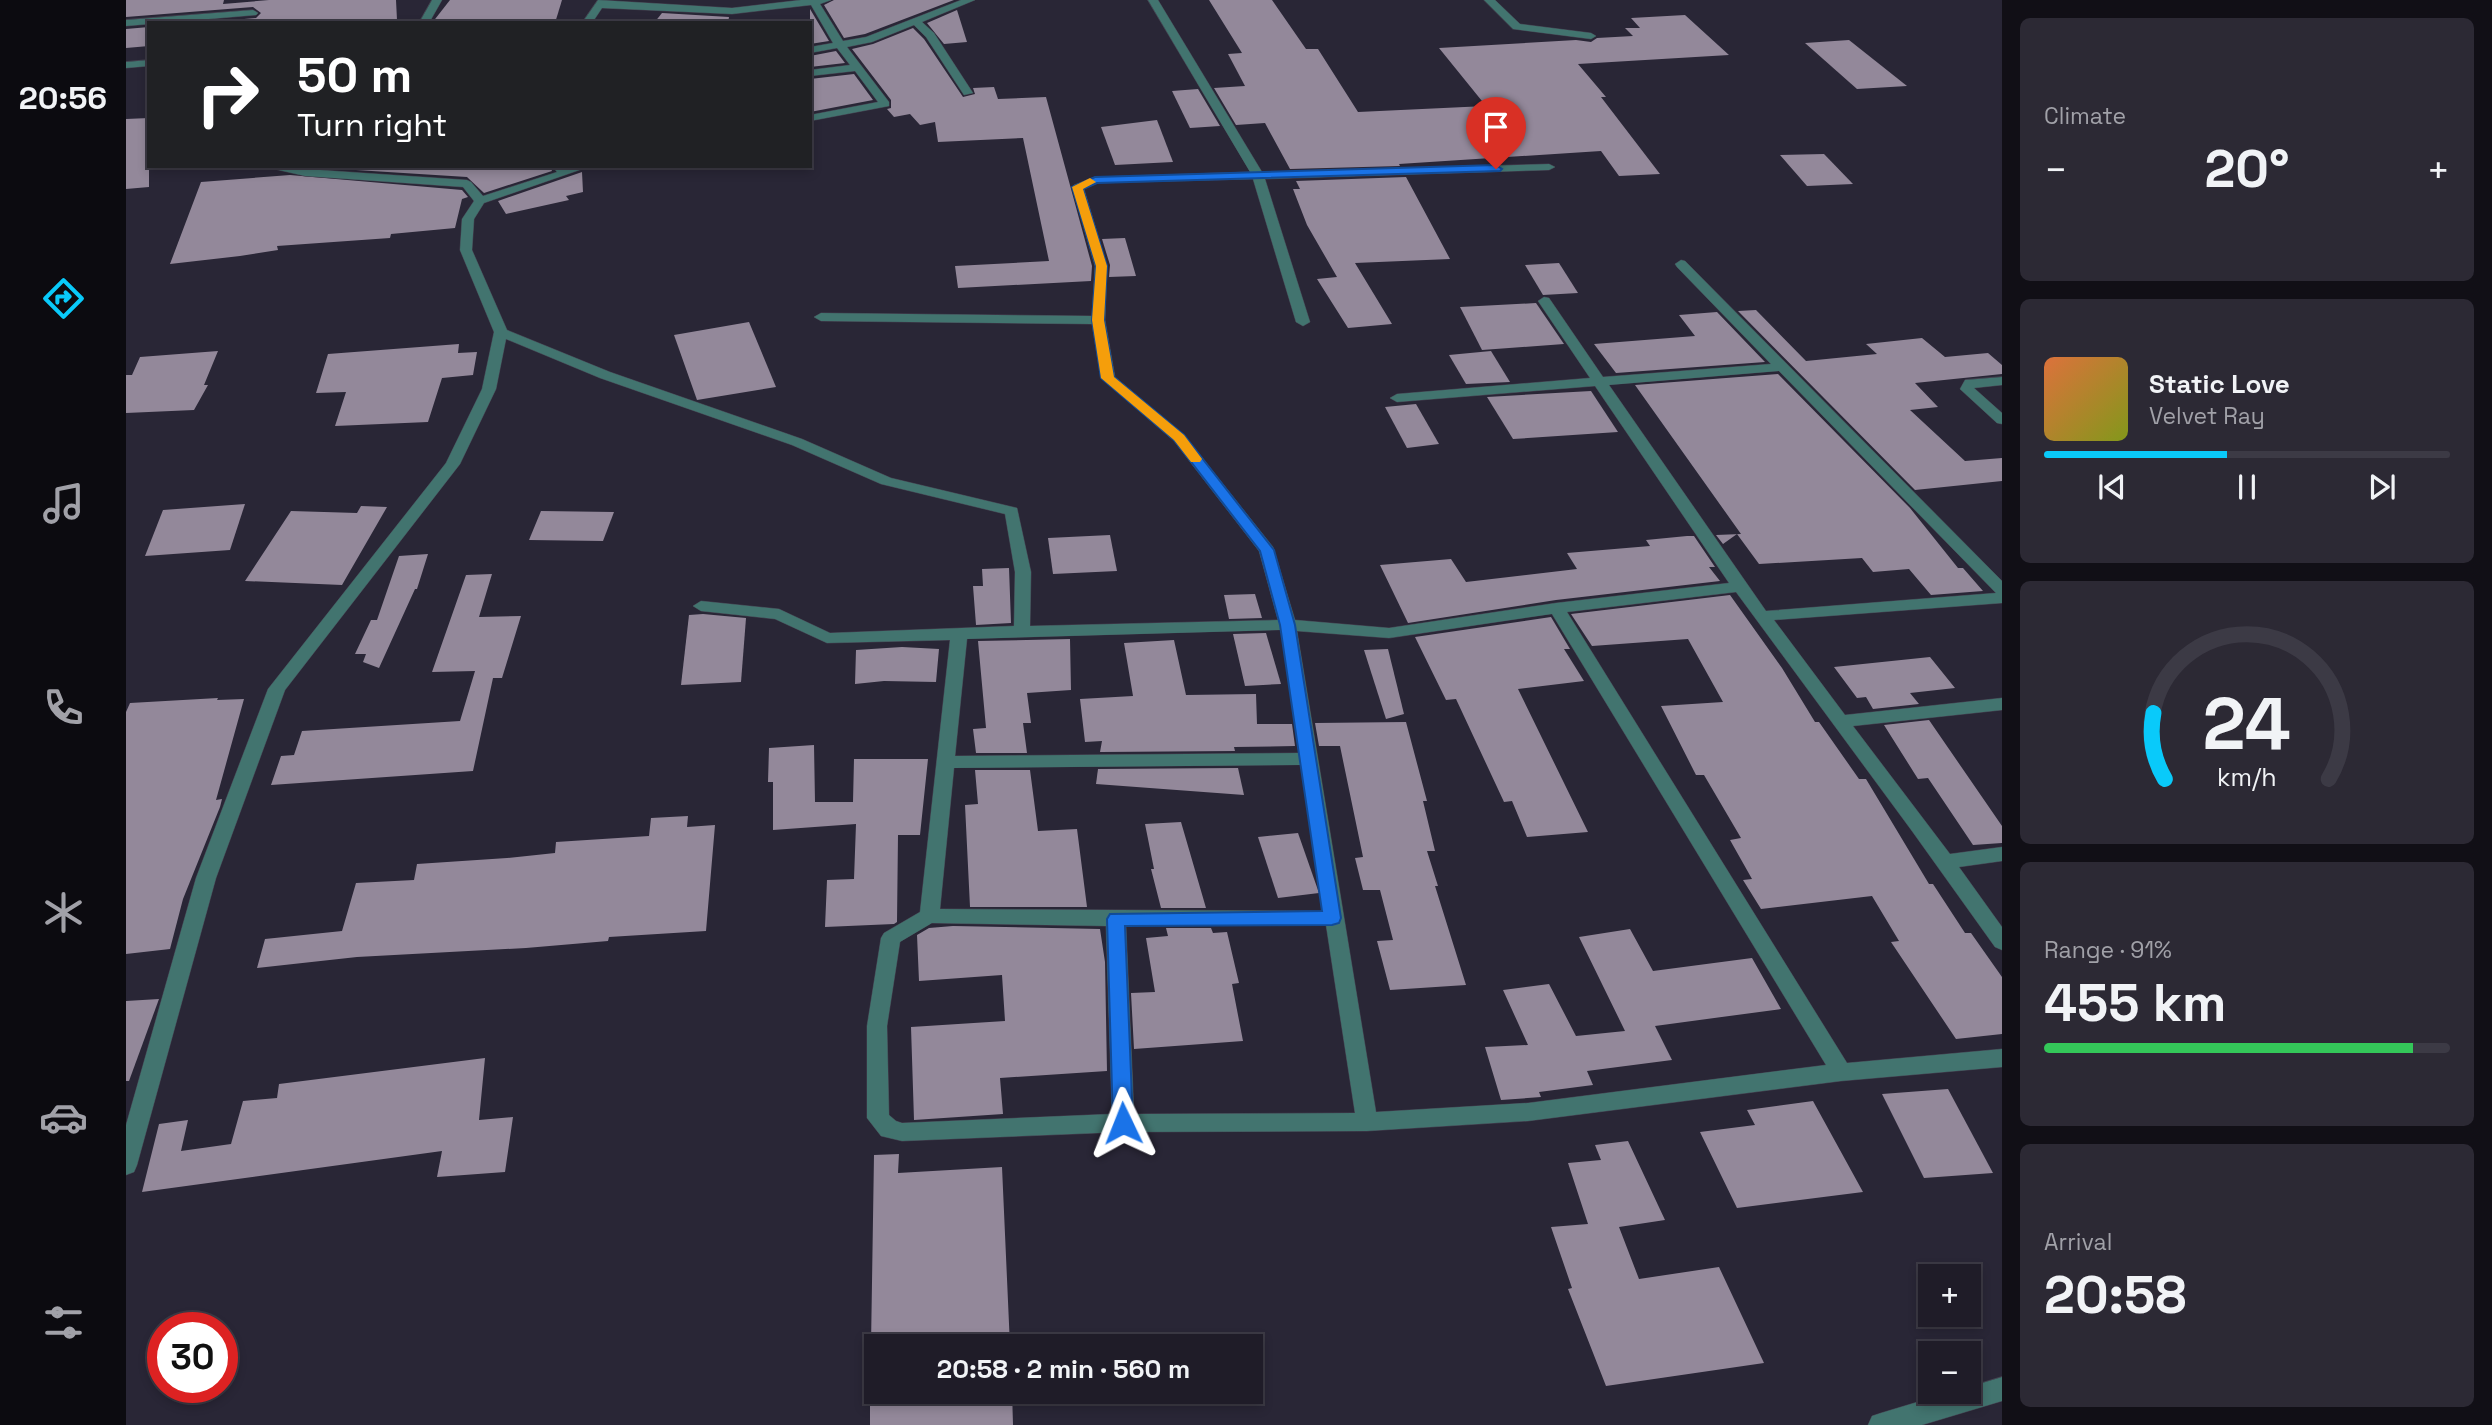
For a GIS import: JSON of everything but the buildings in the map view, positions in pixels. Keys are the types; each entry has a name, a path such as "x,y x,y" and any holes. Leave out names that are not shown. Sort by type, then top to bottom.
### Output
{"street":[{"path":"177,21 253,18 257,0"},
{"path":"426,21 437,0"},
{"path":"588,21 602,3 732,11 826,0"},
{"path":"812,50 868,40 970,0"},
{"path":"1153,0 1258,175 1303,322"},
{"path":"1489,0 1517,27 1591,36"},
{"path":"812,118 885,104 856,68 814,2"},
{"path":"126,23 147,22"},
{"path":"916,22 930,35 968,93"},
{"path":"126,65 147,62"},
{"path":"812,73 856,68"},
{"path":"1367,1122 1332,918 1288,625 1267,550 1179,438 1108,378 1098,320 1101,266 1077,187 1095,180 1549,167"},
{"path":"278,168 305,173 467,184"},
{"path":"459,168 480,201"},
{"path":"126,1165 206,878 277,689 453,464 489,389 501,332 466,250 468,219 480,201 562,170"},
{"path":"1681,264 2002,590"},
{"path":"1544,301 1740,587 2002,942"},
{"path":"821,317 1098,320"},
{"path":"501,332 604,375 797,442 886,481 1012,511 1023,572 1022,631"},
{"path":"1397,398 1781,367"},
{"path":"2002,382 1970,383 1967,389 2002,420"},
{"path":"701,606 779,614 827,638 1288,625 1389,633 1556,608 1740,587"},
{"path":"1762,616 2002,598"},
{"path":"1556,608 1840,1072"},
{"path":"929,916 959,634"},
{"path":"1840,721 2002,704"},
{"path":"947,762 1310,759"},
{"path":"1945,862 2002,854"},
{"path":"1332,918 929,916 891,938 887,953 877,1026 878,1118 889,1129 902,1132 1123,1123 1367,1122 1528,1112 1840,1072 2002,1058"},
{"path":"1116,919 1123,1123"},
{"path":"1881,1425 2002,1389"}],"slow traffic":[{"path":"1090,182 1077,187 1101,266 1098,320 1108,378 1179,438 1196,459"}],"route":[{"path":"1123,1123 1116,919 1332,918 1288,625 1267,550 1179,438 1108,378 1098,320 1101,266 1077,187 1095,180 1496,169"}]}
